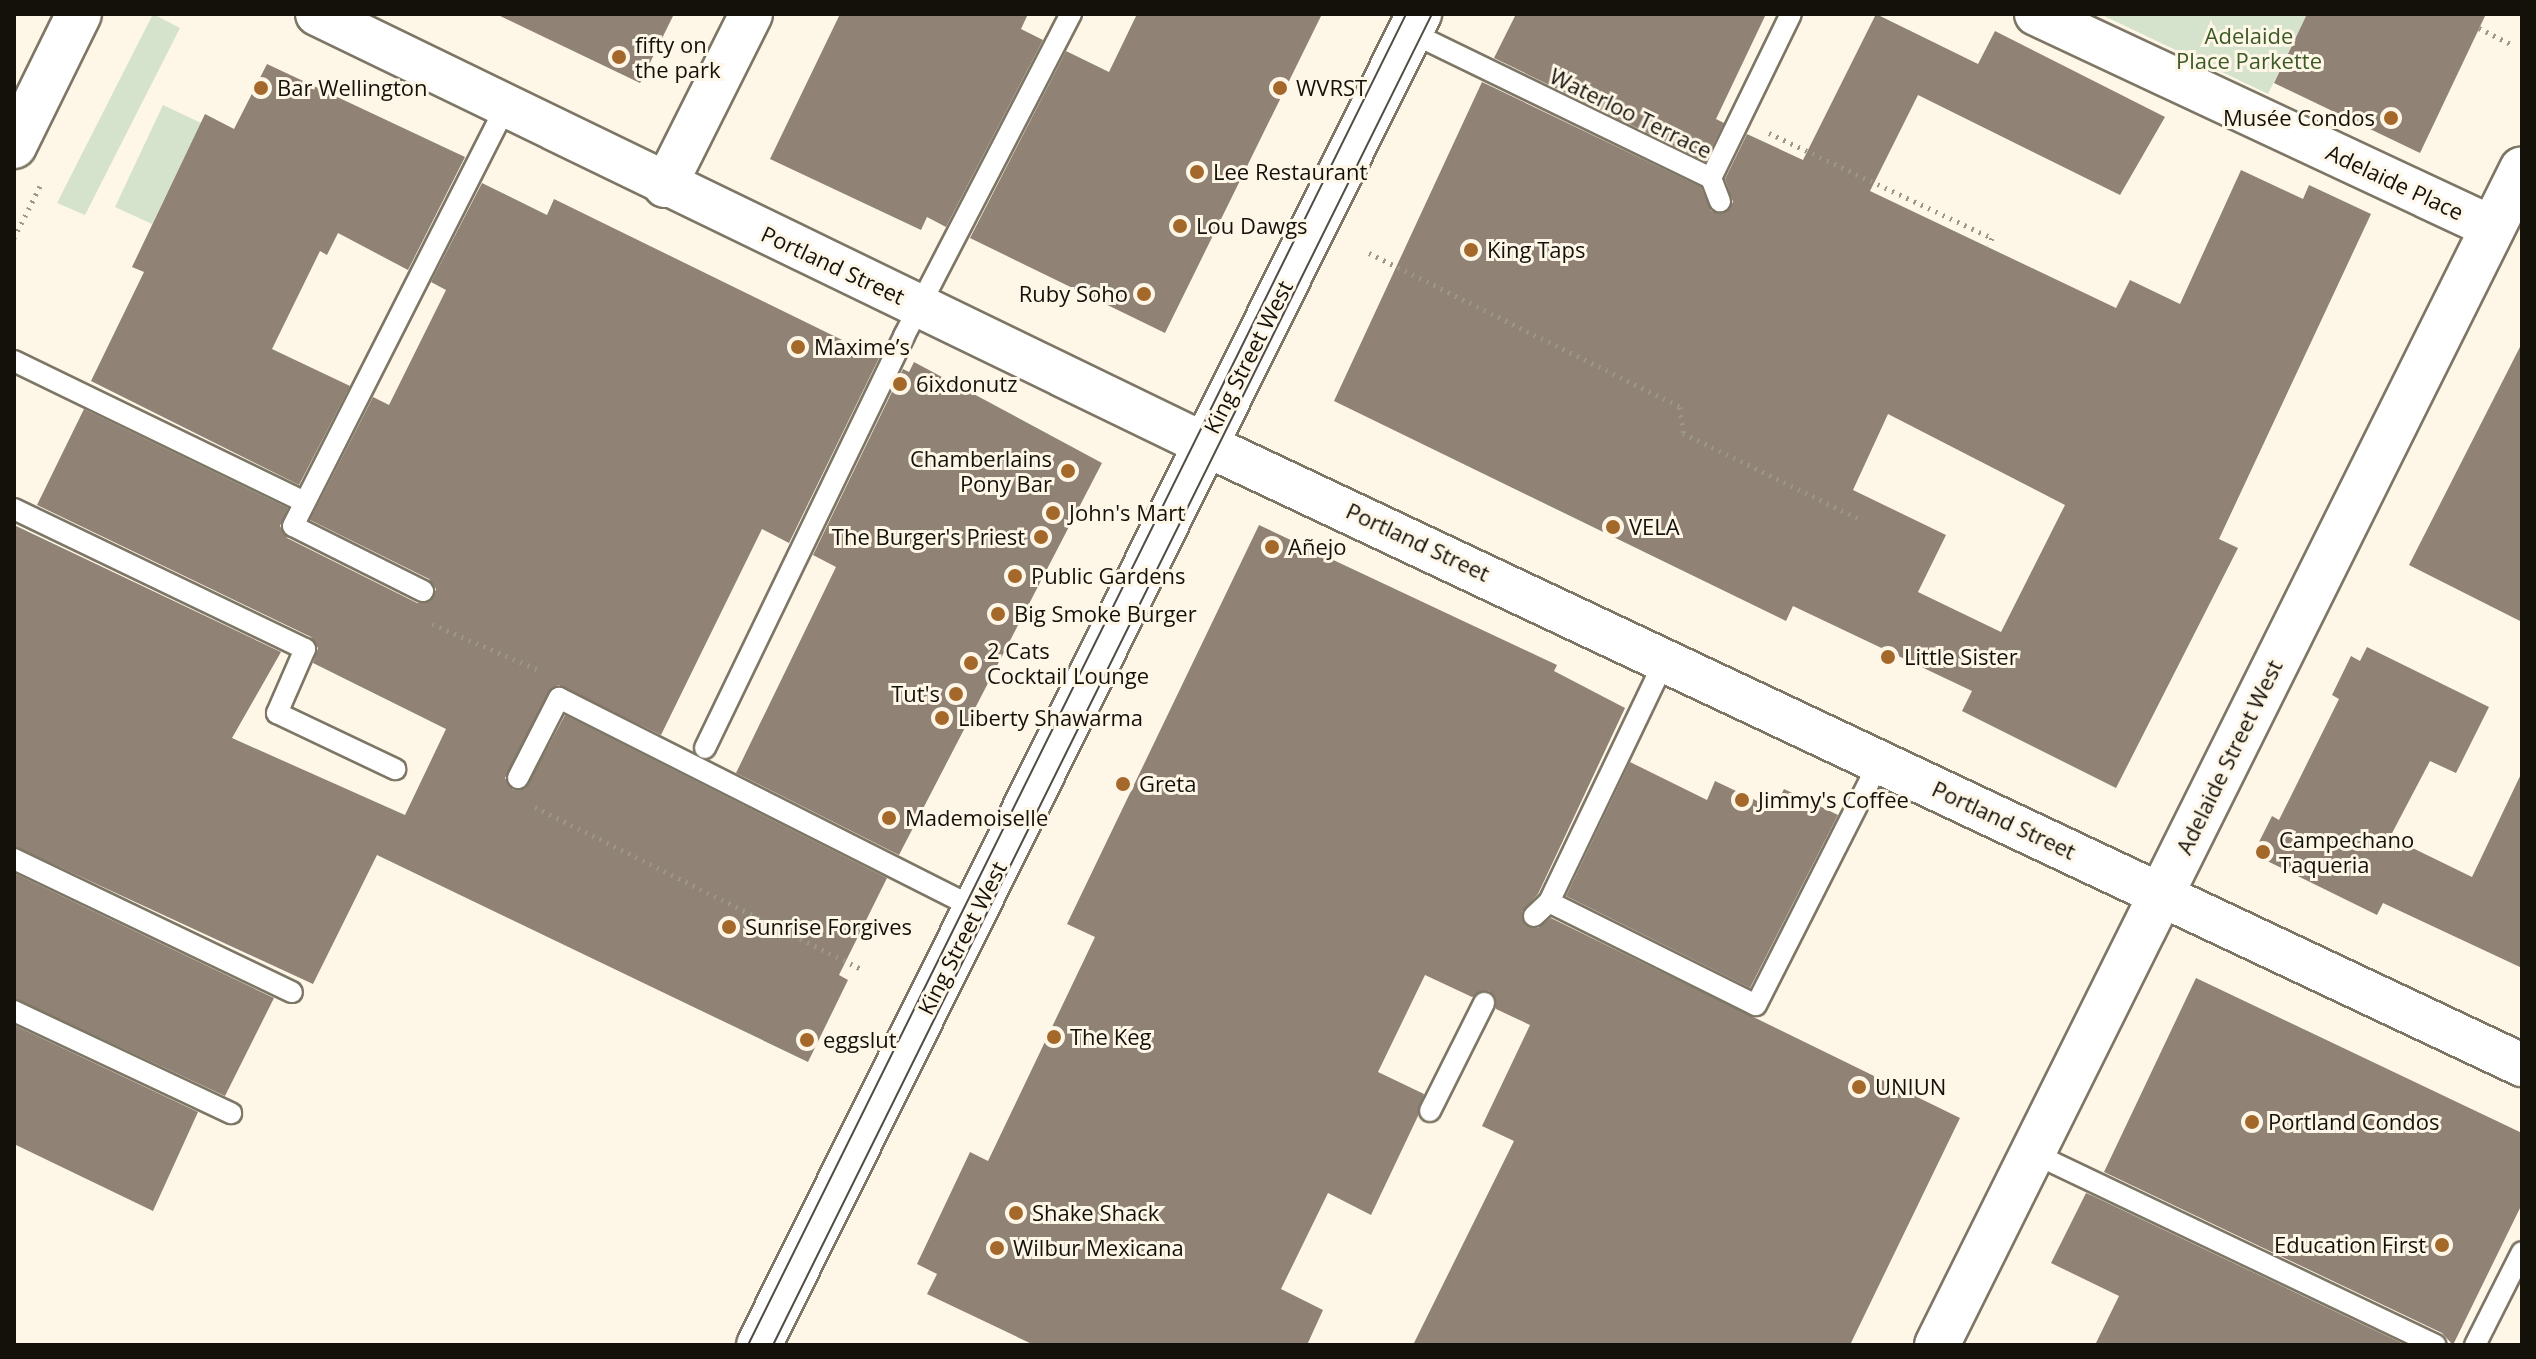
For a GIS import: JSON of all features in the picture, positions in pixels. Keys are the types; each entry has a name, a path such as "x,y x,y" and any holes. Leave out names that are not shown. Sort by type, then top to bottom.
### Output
{"main road":[{"path":"14,146 79,14"},
{"name":"King Street West","path":"759,1345 1414,23"},
{"name":"Adelaide Street West","path":"1937,1345 2522,169"}],"street":[{"name":"Portland Street","path":"317,14 665,186 1204,444 1666,658 2522,1065"},
{"path":"665,186 751,14"},
{"name":"Adelaide Place","path":"2036,14 2493,228"}],"lane":[{"path":"705,748 921,307 1071,14"},
{"name":"Waterloo Terrace","path":"1414,23 1711,178 1791,14"},
{"path":"419,589 293,526 506,106"},
{"path":"1711,178 1720,201"},
{"path":"14,361 305,502"},
{"path":"14,509 305,649 277,713 395,769"},
{"path":"1666,658 1542,909 1756,1005 1880,761"},
{"path":"518,778 559,698 977,909"},
{"path":"14,859 292,992"},
{"path":"1430,1111 1484,1003"},
{"path":"14,1011 231,1113"},
{"path":"2033,1153 2436,1345"},
{"path":"2475,1345 2522,1252"}],"path":[{"path":"2479,28 2512,45"},
{"path":"1739,119 1992,238 1989,245"},
{"path":"1369,253 1680,407 1683,433 1861,520"},
{"path":"419,589 412,612 557,678"},
{"path":"517,800 864,970"}],"green space":[{"path":"153,14 180,28 85,215 57,203"},
{"name":"Adelaide Place Parkette","path":"2100,14 2307,14 2268,94"},
{"path":"163,105 201,123 152,224 115,207"}],"building":[{"name":"fifty on the park","path":"496,14 674,14 640,83"},
{"path":"840,14 1028,14 1021,29 1043,40 946,227 927,217 921,230 770,159"},
{"path":"1137,14 1322,14 1165,333 970,238 1066,51 1109,72"},
{"path":"1516,14 1766,14 1716,119 1724,123 1705,161 1494,58"},
{"path":"1876,14 1978,64 1995,31 2165,117 2120,195 1918,95 1870,191 2116,308 2130,280 2180,304 2241,170 2303,199 2309,185 2371,214 2219,539 2238,548 2116,788 1962,711 1972,691 1793,606 1786,621 1334,401 1482,82 1701,187 1711,211 1724,213 1733,202 1725,179 1747,134 1803,160","holes":["1888,414 2065,505 2001,632 1918,592 1946,535 1853,490"]},
{"name":"Musée Condos","path":"2307,14 2486,14 2420,153 2274,83"},
{"path":"267,64 465,157 408,270 338,233 327,255 320,251 272,349 350,386 299,485 91,381 144,272 132,267 205,114 234,129"},
{"path":"482,183 547,215 554,199 879,358 789,543 762,529 661,735 558,685 505,778 513,790 526,788 565,715 887,878 839,975 848,980 808,1062 377,855 313,984 14,846 14,525 281,652 232,738 405,815 446,729 313,663 318,648 311,637 37,505 84,409 288,508 280,526 287,538 417,603 431,601 436,589 429,579 310,520 373,397 389,405 446,290 431,282"},
{"path":"2522,343 2522,622 2409,565"},
{"path":"914,362 1102,463 899,855 736,773 836,567 813,555 903,369 909,372"},
{"path":"1259,525 1557,665 1554,671 1625,708 1538,894 1522,912 1525,925 1538,928 1551,918 1960,1118 1850,1345 1413,1345 1514,1141 1482,1126 1530,1025 1496,1009 1489,991 1472,997 1425,975 1378,1072 1424,1094 1418,1116 1371,1215 1328,1193 1281,1289 1323,1310 1307,1345 1034,1345 927,1294 937,1274 917,1264 970,1152 988,1161 1095,937 1067,924"},
{"path":"2367,647 2489,707 2456,773 2430,761 2390,837 2472,877 2522,772 2522,968 2383,903 2377,915 2253,854 2272,816 2279,820 2339,699 2332,695 2351,656 2360,661"},
{"path":"1630,762 1707,800 1715,781 1774,809 1784,789 1838,815 1750,988 1566,896"},
{"path":"14,873 274,998 225,1096 14,998"},
{"path":"2196,978 2522,1133 2522,1204 2453,1345 2442,1333 2104,1172"},
{"path":"14,1025 198,1112 153,1211 14,1144"},
{"path":"2086,1193 2406,1345 2095,1345 2119,1296 2051,1263"}],"tram line":[{"path":"748,1345 1406,14"},
{"path":"773,1345 1432,14"}],"place":[{"name":"fifty on the park","path":"619,57"},
{"name":"Bar Wellington","path":"261,88"},
{"name":"WVRST","path":"1280,88"},
{"name":"Musée Condos","path":"2391,118"},
{"name":"Lee Restaurant","path":"1197,172"},
{"name":"Lou Dawgs","path":"1180,226"},
{"name":"King Taps","path":"1471,250"},
{"name":"Ruby Soho","path":"1144,294"},
{"name":"Maxime’s","path":"798,347"},
{"name":"6ixdonutz","path":"900,384"},
{"name":"Chamberlains Pony Bar","path":"1068,471"},
{"name":"John's Mart","path":"1053,513"},
{"name":"VELA","path":"1613,527"},
{"name":"The Burger's Priest","path":"1041,537"},
{"name":"Añejo","path":"1272,547"},
{"name":"Public Gardens","path":"1015,576"},
{"name":"Big Smoke Burger","path":"998,614"},
{"name":"Little Sister","path":"1888,657"},
{"name":"2 Cats Cocktail Lounge","path":"971,663"},
{"name":"Tut's","path":"956,694"},
{"name":"Liberty Shawarma","path":"942,718"},
{"name":"Greta","path":"1123,784"},
{"name":"Jimmy's Coffee","path":"1742,800"},
{"name":"Mademoiselle","path":"889,818"},
{"name":"Campechano Taqueria","path":"2263,852"},
{"name":"Sunrise Forgives","path":"729,927"},
{"name":"The Keg","path":"1054,1037"},
{"name":"eggslut","path":"807,1040"},
{"name":"UNIUN","path":"1859,1087"},
{"name":"Portland Condos","path":"2252,1122"},
{"name":"Shake Shack","path":"1016,1213"},
{"name":"Education First","path":"2442,1245"},
{"name":"Wilbur Mexicana","path":"997,1248"}]}
